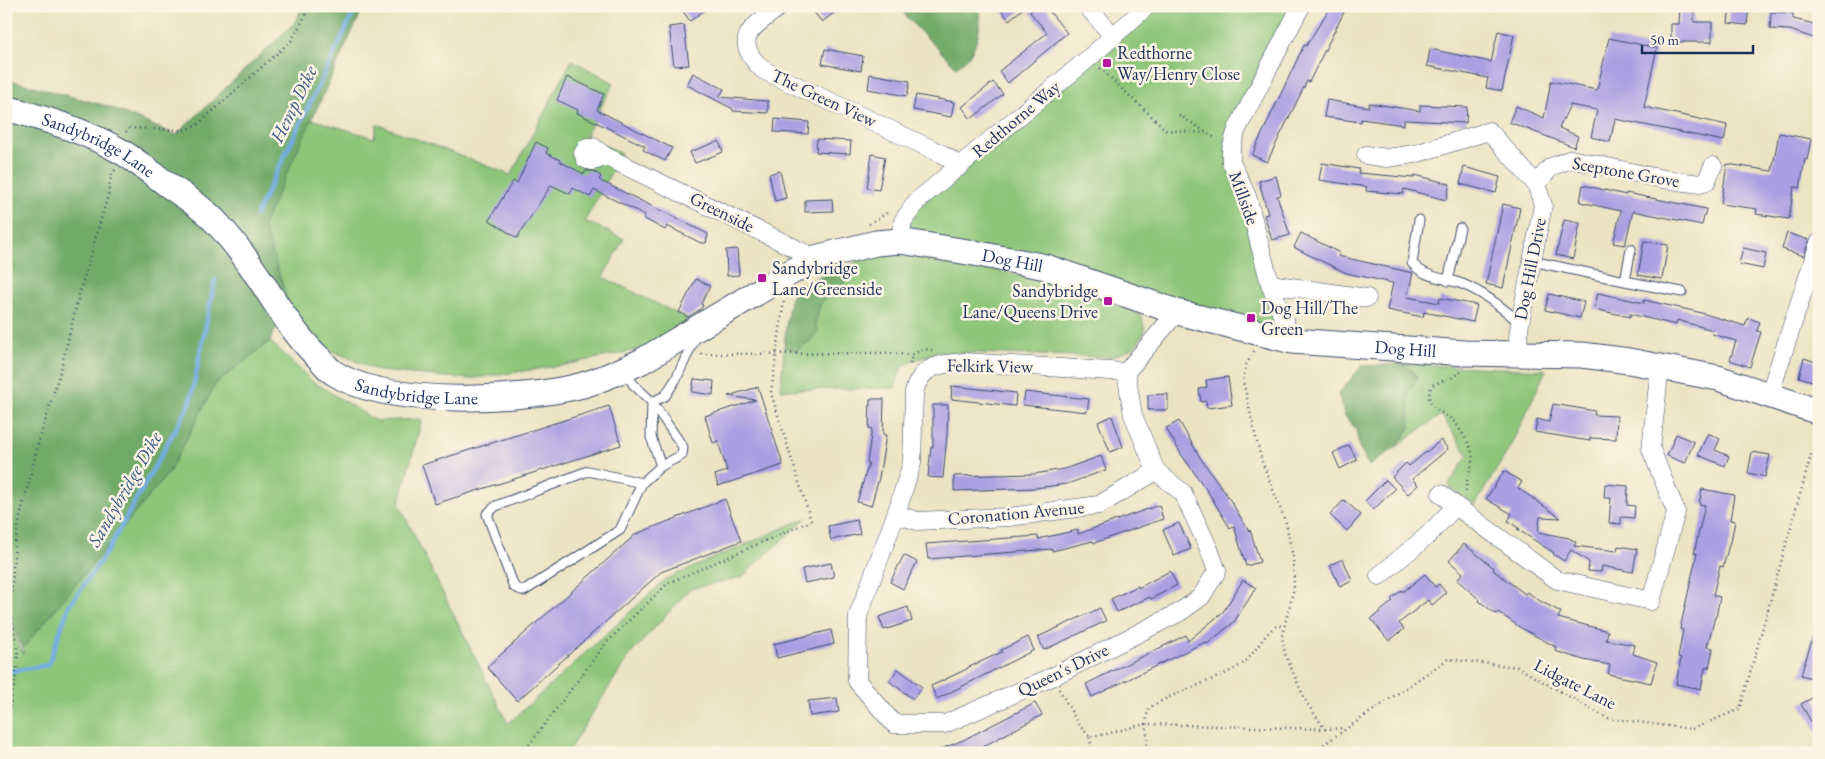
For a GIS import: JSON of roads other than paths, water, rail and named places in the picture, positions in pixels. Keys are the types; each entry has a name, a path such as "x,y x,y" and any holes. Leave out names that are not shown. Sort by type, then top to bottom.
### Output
{"street":[{"name":"The Green View","path":"780,6 752,29 747,36 746,48 752,59 763,70 942,154 958,168"},
{"path":"1087,6 1114,36"},
{"name":"Redthorne Way","path":"900,241 903,221 917,201 1089,58 1147,6"},
{"name":"Millside","path":"1292,341 1270,284 1247,196 1231,162 1231,146 1237,129 1301,6"},
{"name":"Sandybridge Lane","path":"6,108 43,118 87,134 119,151 207,213 239,250 283,316 310,350 334,373 366,388 392,393 429,397 532,395 583,385 625,369 815,258 850,248 900,241"},
{"path":"1366,154 1387,158 1415,154 1489,131 1536,184"},
{"name":"Greenside","path":"605,156 815,258"},
{"name":"Sceptone Grove","path":"1536,184 1551,167 1571,159 1663,179 1700,184 1706,182 1714,166"},
{"name":"Dog Hill Drive","path":"1520,354 1518,337 1520,323 1542,205 1536,184"},
{"name":"Dog Hill","path":"900,241 1046,267 1177,312 1292,341 1465,353 1582,355 1660,366 1718,378 1819,412"},
{"path":"1769,396 1819,243"},
{"path":"1270,284 1367,298"},
{"path":"1126,372 1177,312"},
{"name":"Felkirk View","path":"896,514 912,463 914,392 917,381 924,372 940,364 964,362 1126,372"},
{"path":"1441,494 1557,580 1651,601 1676,512 1651,449 1660,366"},
{"name":"Queen's Drive","path":"896,514 858,616 857,680 894,724 945,724 1052,676 1180,612 1201,597 1216,570 1210,548 1183,493 1156,471 1133,415 1126,372"},
{"name":"Coronation Avenue","path":"896,514 917,521 1009,517 1099,505 1156,471"},
{"path":"1379,576 1393,553 1427,536 1456,506"}],"lane":[{"path":"1419,220 1412,263 1419,272 1462,284 1500,306 1520,323"},
{"path":"1448,281 1460,228"},
{"path":"1625,281 1631,250"},
{"path":"1532,261 1682,292"},
{"path":"652,402 665,396 688,354 698,328"},
{"path":"625,369 633,384 652,402 683,447 682,455 661,466 642,484 620,530 524,591 514,587 487,514 496,506 588,472 642,484"},
{"path":"652,402 651,437 661,466"}],"waterway":[{"name":"Hemp Dike","path":"256,215 357,6"},
{"name":"Sandybridge Dike","path":"6,672 48,665 69,606 108,550 190,403 215,280"}],"place":[{"name":"Redthorne Way/Henry Close","path":"1107,63"},
{"name":"Sandybridge Lane/Greenside","path":"762,278"},
{"name":"Sandybridge Lane/Queens Drive","path":"1108,301"},
{"name":"Dog Hill/The Green","path":"1251,318"}]}
